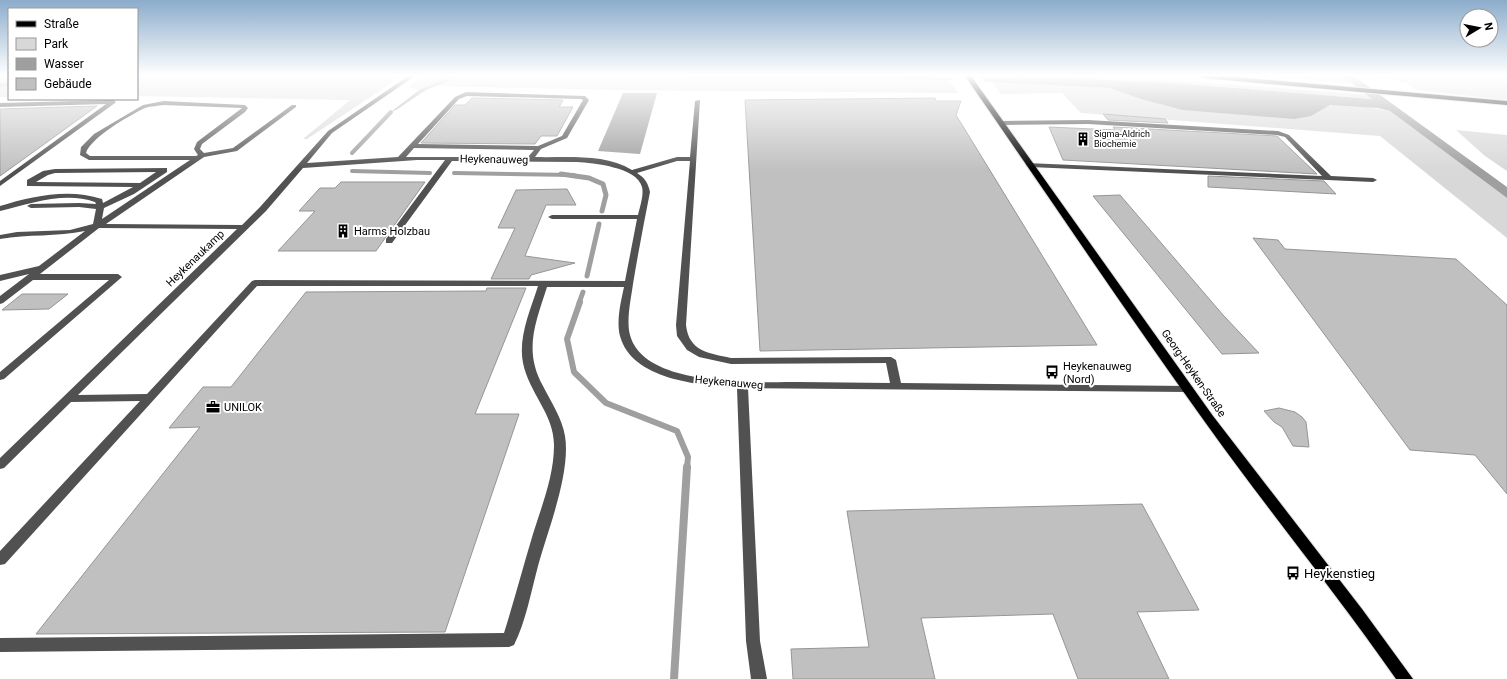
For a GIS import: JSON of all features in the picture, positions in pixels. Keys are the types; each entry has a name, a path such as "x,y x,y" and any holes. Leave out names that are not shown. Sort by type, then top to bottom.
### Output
{"main road":[{"name":"Georg-Heyken-Straße","path":"990,108 1188,389 1266,496 1323,568 1405,679"}],"street":[{"path":"0,184 105,108"},
{"path":"142,108 96,135 84,147 82,154 90,158 199,156 235,150 292,108"},
{"path":"199,156 197,149 199,143 243,111 245,108"},
{"name":"Heykenaukamp","path":"0,466 245,227 278,193 299,166 330,132 365,108"},
{"path":"400,159 448,108"},
{"path":"413,146 539,148 565,137 582,108"},
{"path":"698,108 681,325 682,336 690,348 703,356 731,361 892,360 896,387"},
{"path":"1001,123 1102,122 1278,133 1287,136 1328,177"},
{"path":"530,159 539,148"},
{"path":"0,301 97,226 199,156"},
{"path":"389,241 450,158"},
{"path":"632,172 677,159 694,158"},
{"name":"Heykenauweg","path":"299,166 400,159 530,159 596,161 622,167 632,172 645,185 646,192 629,284 624,321 625,334 638,356 666,372 685,378 742,386 1188,389"},
{"path":"1030,165 1373,180"},
{"path":"0,210 40,205 100,207 120,198 142,185 164,170 55,171 46,173 30,182 30,184 142,185"},
{"path":"97,226 100,207"},
{"path":"552,217 642,217"},
{"path":"0,237 17,234 70,232 97,226 245,227"},
{"path":"0,278 43,268"},
{"path":"0,377 118,277 31,277"},
{"path":"0,560 255,283 629,284"},
{"path":"0,645 509,640 557,478 560,444 554,420 544,395 531,374 527,352 530,329 543,284"},
{"path":"742,386 753,641 759,679"},
{"path":"68,399 150,397"}],"green space":[{"path":"341,108 354,108 307,139 303,139"},
{"path":"1076,108 1371,108 1390,111 1507,198 1507,238 1380,136 1081,113"},
{"path":"1456,130 1507,135 1507,171 1485,156"}],"water":[{"path":"617,108 653,108 640,154 598,151"},
{"path":"1174,108 1325,108 1311,116 1294,119 1183,110"},
{"path":"1373,108 1398,108 1507,187 1507,198 1390,111"}],"building":[{"path":"42,108 95,108 0,176 0,109"},
{"path":"453,108 573,108 557,136 541,136 535,144 421,143"},
{"path":"745,108 959,108 956,115 1097,345 760,351"},
{"path":"1103,114 1165,119 1168,123 1108,120"},
{"path":"1049,127 1115,130 1113,127 1277,136 1317,174 1063,160"},
{"path":"1208,176 1324,181 1336,194 1208,187"},
{"name":"Harms Holzbau","path":"341,182 425,182 376,251 278,251 315,211 299,211 320,188 335,188"},
{"path":"567,189 576,205 546,205 525,256 575,263 531,275 529,279 491,279 515,228 498,228 516,190"},
{"path":"1120,195 1223,315 1259,353 1222,354 1093,196"},
{"path":"1253,238 1278,240 1285,249 1456,259 1507,305 1507,494 1475,455 1410,450"},
{"path":"487,288 526,288 475,414 519,414 445,632 36,634 200,427 169,428 203,387 231,387 306,292 486,291"},
{"path":"22,294 68,294 49,309 2,310"},
{"path":"1279,408 1295,412 1306,422 1309,447 1293,446 1282,427 1274,422 1264,411"},
{"path":"1142,504 1199,610 1137,612 1169,679 1078,679 1053,614 921,618 935,679 793,679 791,649 869,647 847,511"}],"waterway":[{"path":"352,153 391,112"},
{"path":"352,171 430,173"},
{"path":"454,173 567,175"},
{"path":"561,174 567,175"},
{"path":"567,175 574,175"},
{"path":"567,175 589,178 603,184 606,195 602,211"},
{"path":"587,276 599,224"},
{"path":"579,303 583,292"},
{"path":"580,302 567,339 574,372 606,403 677,431 688,457 687,468"},
{"path":"674,679 687,467"}],"place":[{"name":"Sigma-Aldrich Biochemie","path":"1083,139"},
{"name":"Harms Holzbau","path":"343,231"},
{"name":"Heykenauweg (Nord)","path":"1052,372"},
{"name":"UNILOK","path":"213,407"},
{"name":"Heykenstieg","path":"1293,573"}]}
